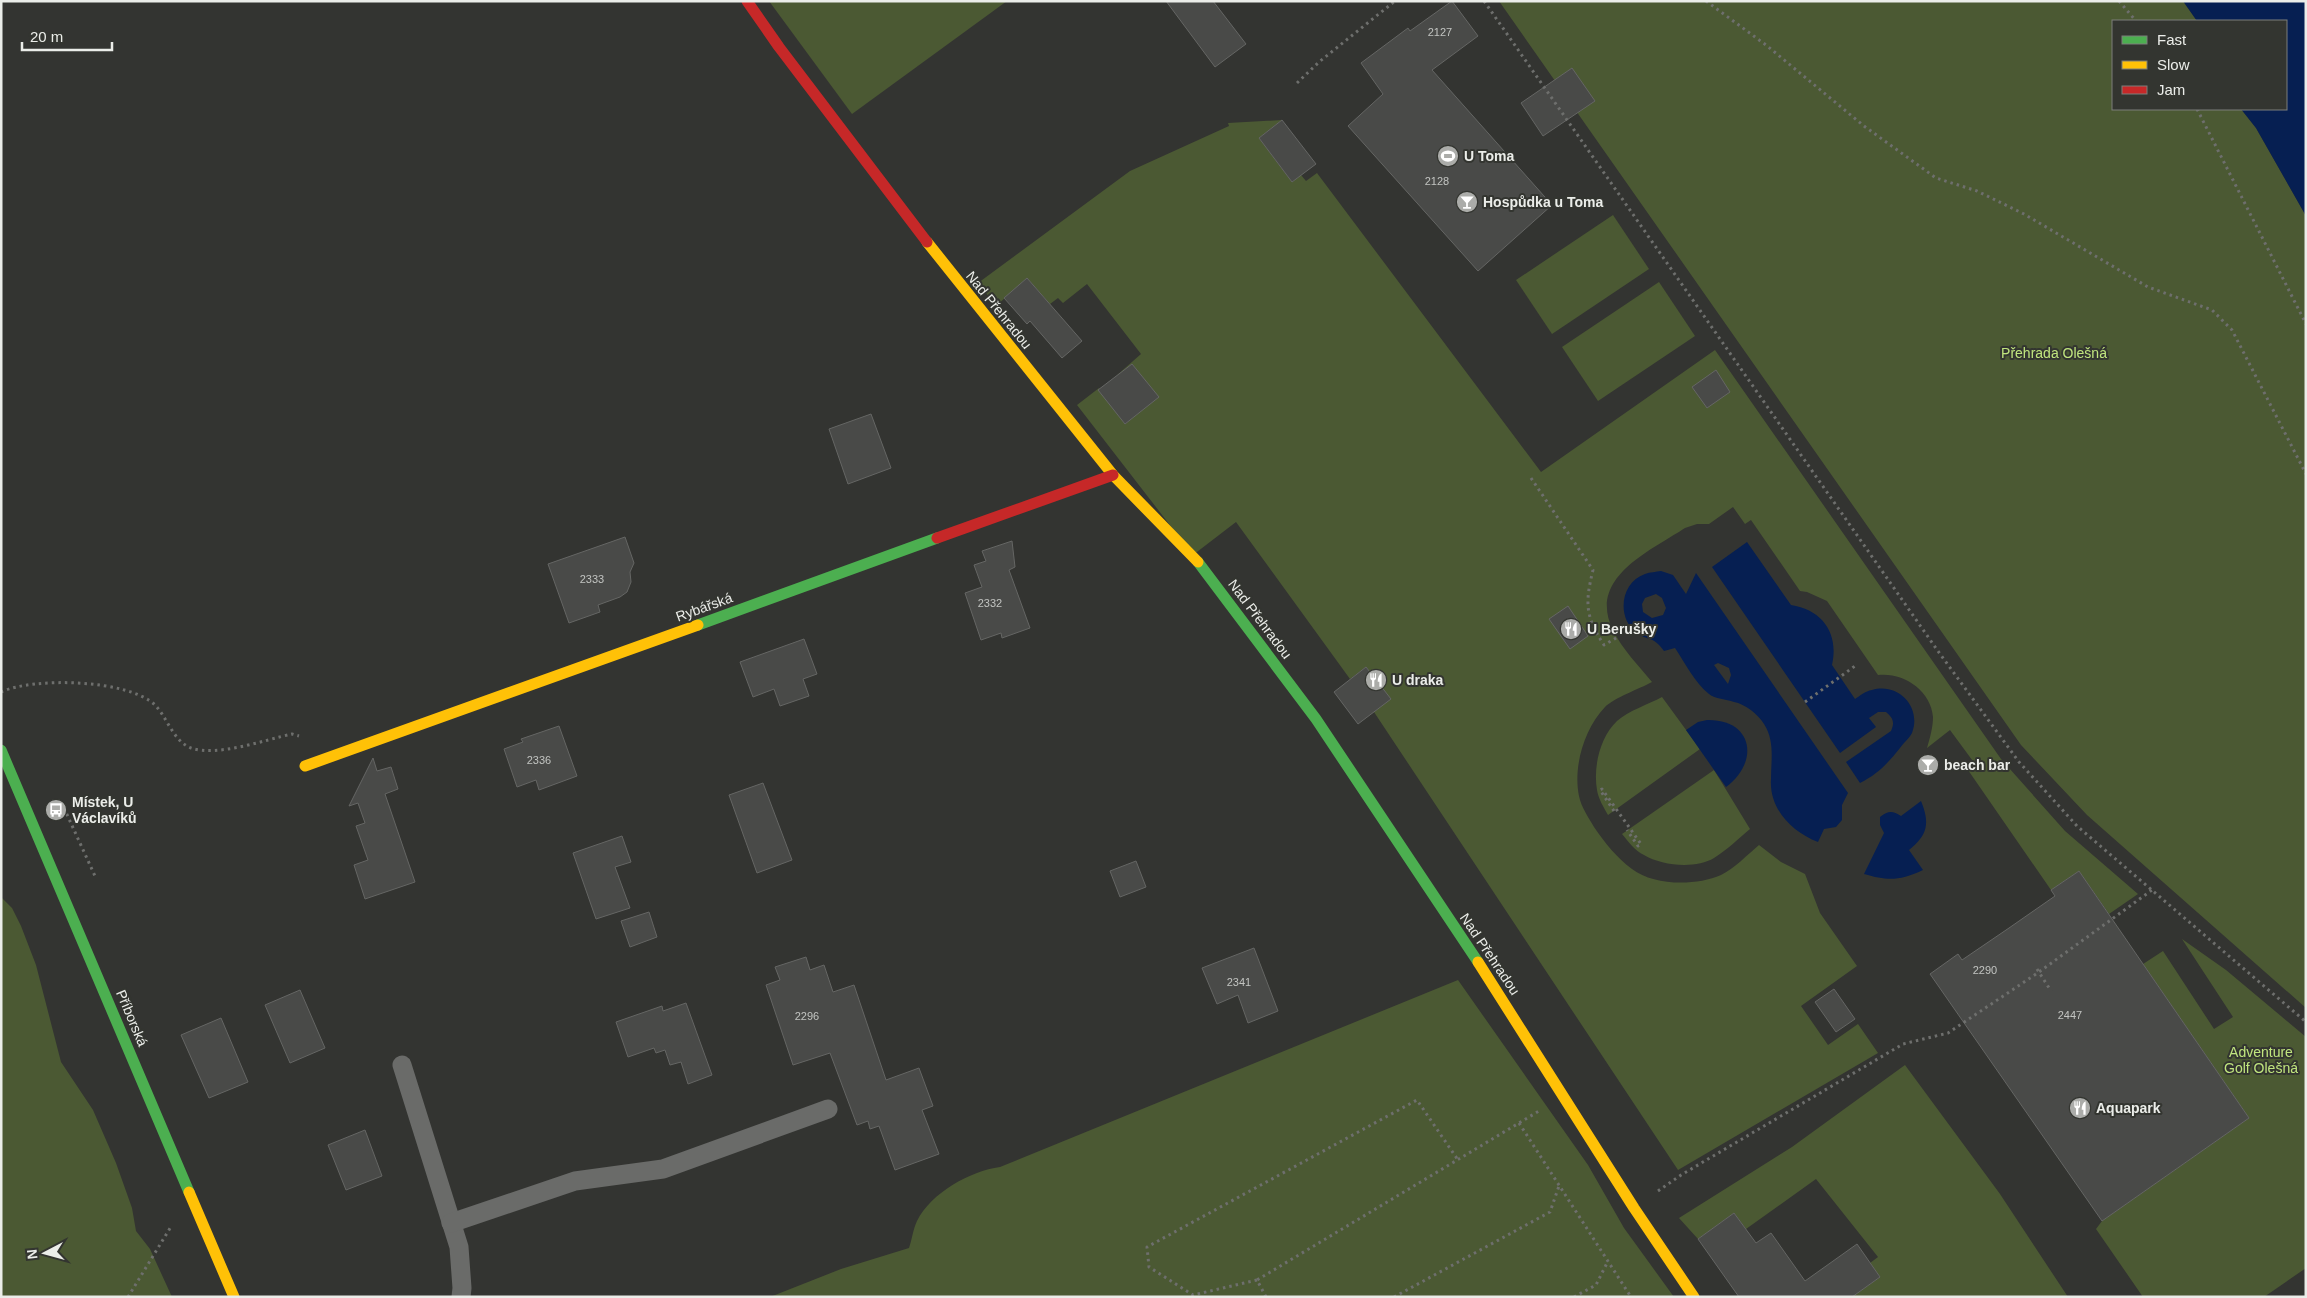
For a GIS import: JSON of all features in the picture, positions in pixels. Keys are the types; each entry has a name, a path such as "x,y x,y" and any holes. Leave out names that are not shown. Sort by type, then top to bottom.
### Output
{"street":[{"name":"Nad Přehradou","path":"747,1 779,47 953,277 1113,475 1193,554 1316,719 1535,1048 1634,1208 1694,1297"},
{"name":"Rybářská","path":"305,766 1113,475"},
{"name":"Příborská","path":"1,750 191,1196 229,1295"}],"lane":[{"path":"402,1065 459,1247 462,1288 460,1297"},
{"path":"451,1223 575,1181 663,1169 828,1109"}],"path":[{"path":"1297,83 1319,62 1395,1"},
{"path":"1484,1 2019,762 2077,826 2306,1022"},
{"path":"1706,1 1766,45 1864,126 1936,178 1977,191 2024,214 2148,288 2212,310 2232,330 2306,474"},
{"path":"2119,1 2135,20"},
{"path":"2198,110 2306,324"},
{"path":"1531,478 1592,570 1587,594 1591,626 1604,645 1618,637"},
{"path":"1805,702 1855,666"},
{"path":"1,692 13,686 34,684 116,686 139,694 155,705 173,732 189,747 203,751 218,750 292,734 307,740 330,758"},
{"path":"1614,811 1600,790 1602,789 1640,844 1638,846 1628,830"},
{"path":"64,808 95,876"},
{"path":"1634,1208 1681,1175 1903,1044 1948,1033 2152,890"},
{"path":"2038,971 2051,991"},
{"path":"1458,1160 1417,1100 1147,1247 1149,1267 1194,1295 1257,1280 1458,1160 1519,1123 1631,1297"},
{"path":"1394,1297 1550,1212 1559,1185"},
{"path":"128,1297 191,1196"},
{"path":"1574,1297 1596,1285 1608,1261"},
{"path":"1257,1280 1266,1297"}],"green space":[{"path":"769,1 1007,1 852,114"},
{"name":"Přehrada Olešná","path":"1499,1 2183,1 2196,20 2112,20 2112,110 2242,110 2256,128 2306,216 2306,1008 2087,815 2021,745"},
{"path":"1282,120 1259,138 1292,182 1301,175 1306,181 1317,173 1541,472 1715,350 2001,759 2065,831 2138,894 2109,914 2079,871 2051,890 1968,770 1975,764 1950,730 1927,748 1933,717 1931,707 1921,691 1897,676 1878,675 1827,601 1800,591 1751,520 1745,524 1733,507 1709,524 1697,524 1685,528 1655,546 1626,568 1615,581 1608,595 1607,612 1613,630 1626,651 1652,682 1609,704 1591,726 1579,761 1578,785 1581,804 1594,827 1616,855 1641,875 1652,879 1688,882 1711,879 1731,869 1759,845 1781,862 1805,874 1820,913 1857,966 1801,1006 1828,1045 1858,1024 1878,1053 1678,1170 1374,712 1390,699 1366,667 1350,679 1236,522 1193,555 1077,405 1099,388 1125,424 1158,397 1132,364 1116,376 1141,354 1087,284 1063,303 1058,298 1050,304 1027,278 996,306 978,283 1130,171 1229,126 1228,123"},
{"path":"1613,215 1649,269 1552,334 1516,280"},
{"path":"1659,282 1695,336 1598,401 1562,347"},
{"path":"1662,697 1700,749 1608,815 1601,803 1596,781 1597,762 1606,735 1622,717"},
{"path":"1714,770 1750,829 1719,855 1698,864 1669,864 1651,859 1641,853 1622,834"},
{"path":"1,897 12,908 36,965 61,1062 93,1110 116,1163 132,1208 136,1231 150,1249 172,1297 1,1297"},
{"name":"Adventure Golf Olešná","path":"2182,939 2226,970 2306,1037 2306,1268 2264,1297 2143,1297 2096,1229 2102,1221 2249,1118 2143,964 2163,951 2214,1029 2233,1017"},
{"path":"1458,980 1588,1165 1624,1228 1674,1297 770,1297 841,1269 909,1248 917,1221 923,1211 932,1201 964,1178 988,1169 1000,1167"},
{"path":"1905,1065 2000,1194 2068,1297 1852,1297 1880,1277 1870,1263 1878,1257 1816,1179 1746,1229 1734,1213 1698,1239 1679,1218 1792,1147"}],"water":[{"path":"2183,1 2306,1 2306,216 2256,128 2242,110 2287,110 2287,20 2196,20"},
{"path":"1747,542 1791,605 1812,612 1826,625 1833,643 1832,665 1855,699 1867,691 1882,688 1899,693 1911,706 1914,714 1914,723 1911,735 1882,768 1860,783 1846,762 1891,731 1893,725 1892,718 1886,712 1878,712 1869,718 1876,727 1840,753 1712,567"},
{"path":"1661,571 1673,575 1686,594 1696,573 1848,793 1842,805 1842,820 1836,827 1824,829 1818,842 1808,838 1791,826 1778,809 1771,790 1772,751 1770,737 1764,724 1758,717 1742,705 1709,694 1695,679 1675,648 1664,651 1657,643 1640,635 1630,626 1624,609 1626,592 1637,578 1647,573","holes":["1656,594 1662,598 1666,608 1663,615 1652,618 1643,612 1642,604 1645,598","1718,663 1729,668 1731,675 1728,684 1714,665"]},
{"path":"1707,720 1722,722 1734,727 1742,734 1746,744 1747,755 1744,766 1737,777 1726,787 1686,730 1698,722"},
{"path":"1921,801 1926,816 1926,828 1924,834 1909,850 1923,870 1894,879 1864,874 1884,833 1880,825 1880,817 1890,812 1901,816"}],"building":[{"path":"1166,1 1213,1 1246,44 1215,67"},
{"path":"1452,1 1478,36 1432,70 1552,205 1478,271 1348,126 1383,94 1361,63 1408,28 1410,31"},
{"path":"1572,68 1595,101 1543,136 1521,103"},
{"path":"1282,120 1316,164 1292,182 1259,138"},
{"path":"1027,278 1082,341 1062,358 1030,321 1027,324 1004,298"},
{"path":"1132,364 1159,397 1125,424 1098,390"},
{"path":"1716,370 1730,392 1707,408 1692,387"},
{"path":"871,414 891,468 848,484 829,429"},
{"path":"625,537 634,563 630,572 631,582 627,592 620,597 598,605 600,612 569,623 548,564"},
{"path":"1012,541 1015,567 1009,570 1030,628 1002,638 1001,633 981,640 965,593 982,587 974,565 986,561 982,551"},
{"path":"1568,606 1588,636 1570,649 1549,619"},
{"path":"804,639 817,674 803,679 809,696 780,706 774,689 753,697 740,662"},
{"path":"1366,667 1391,699 1358,724 1334,692"},
{"path":"559,726 577,776 539,790 536,780 517,787 504,749 523,742 521,739"},
{"path":"373,758 377,771 391,767 398,789 385,794 415,882 365,899 354,865 368,860 356,826 365,823 358,803 349,806"},
{"path":"763,783 792,860 757,873 729,795"},
{"path":"622,836 631,862 615,867 630,908 596,919 573,853"},
{"path":"1136,861 1146,887 1120,897 1110,871"},
{"path":"2079,871 2249,1118 2102,1221 1930,974 1958,954 1962,960 2009,928 2055,896 2051,890"},
{"path":"649,912 657,937 630,947 621,921"},
{"path":"1254,948 1278,1011 1248,1023 1238,995 1217,1004 1202,968"},
{"path":"806,957 810,970 824,965 833,992 854,985 886,1080 919,1068 933,1106 922,1110 939,1154 895,1170 879,1126 870,1129 868,1121 857,1125 830,1053 793,1065 766,985 780,980 775,967"},
{"path":"1834,989 1855,1019 1836,1032 1815,1002"},
{"path":"300,990 325,1048 290,1063 265,1005"},
{"path":"686,1003 712,1075 688,1084 681,1062 670,1065 665,1050 656,1053 654,1048 628,1057 616,1022 662,1006 663,1011"},
{"path":"221,1018 248,1082 209,1098 181,1035"},
{"path":"365,1130 382,1176 346,1190 328,1145"},
{"path":"1734,1213 1756,1243 1771,1233 1805,1281 1857,1244 1880,1277 1852,1297 1739,1297 1698,1239"}],"traffic: fast":[{"path":"698,625 937,538"},
{"path":"1198,562 1316,719 1478,962"},
{"path":"1,750 189,1192"}],"traffic: slow":[{"path":"927,242 1113,475 1198,562"},
{"path":"305,766 698,625"},
{"path":"1478,962 1634,1208 1694,1297"},
{"path":"189,1192 234,1297"}],"traffic: jam":[{"path":"747,1 779,47 927,242"},
{"path":"937,538 1113,475"}],"place":[{"name":"U Toma","path":"1448,156"},
{"name":"Hospůdka u Toma","path":"1467,202"},
{"name":"U Berušky","path":"1571,629"},
{"name":"U draka","path":"1376,680"},
{"name":"beach bar","path":"1928,765"},
{"name":"Místek, U Václavíků","path":"56,810"},
{"name":"Aquapark","path":"2080,1108"}]}
